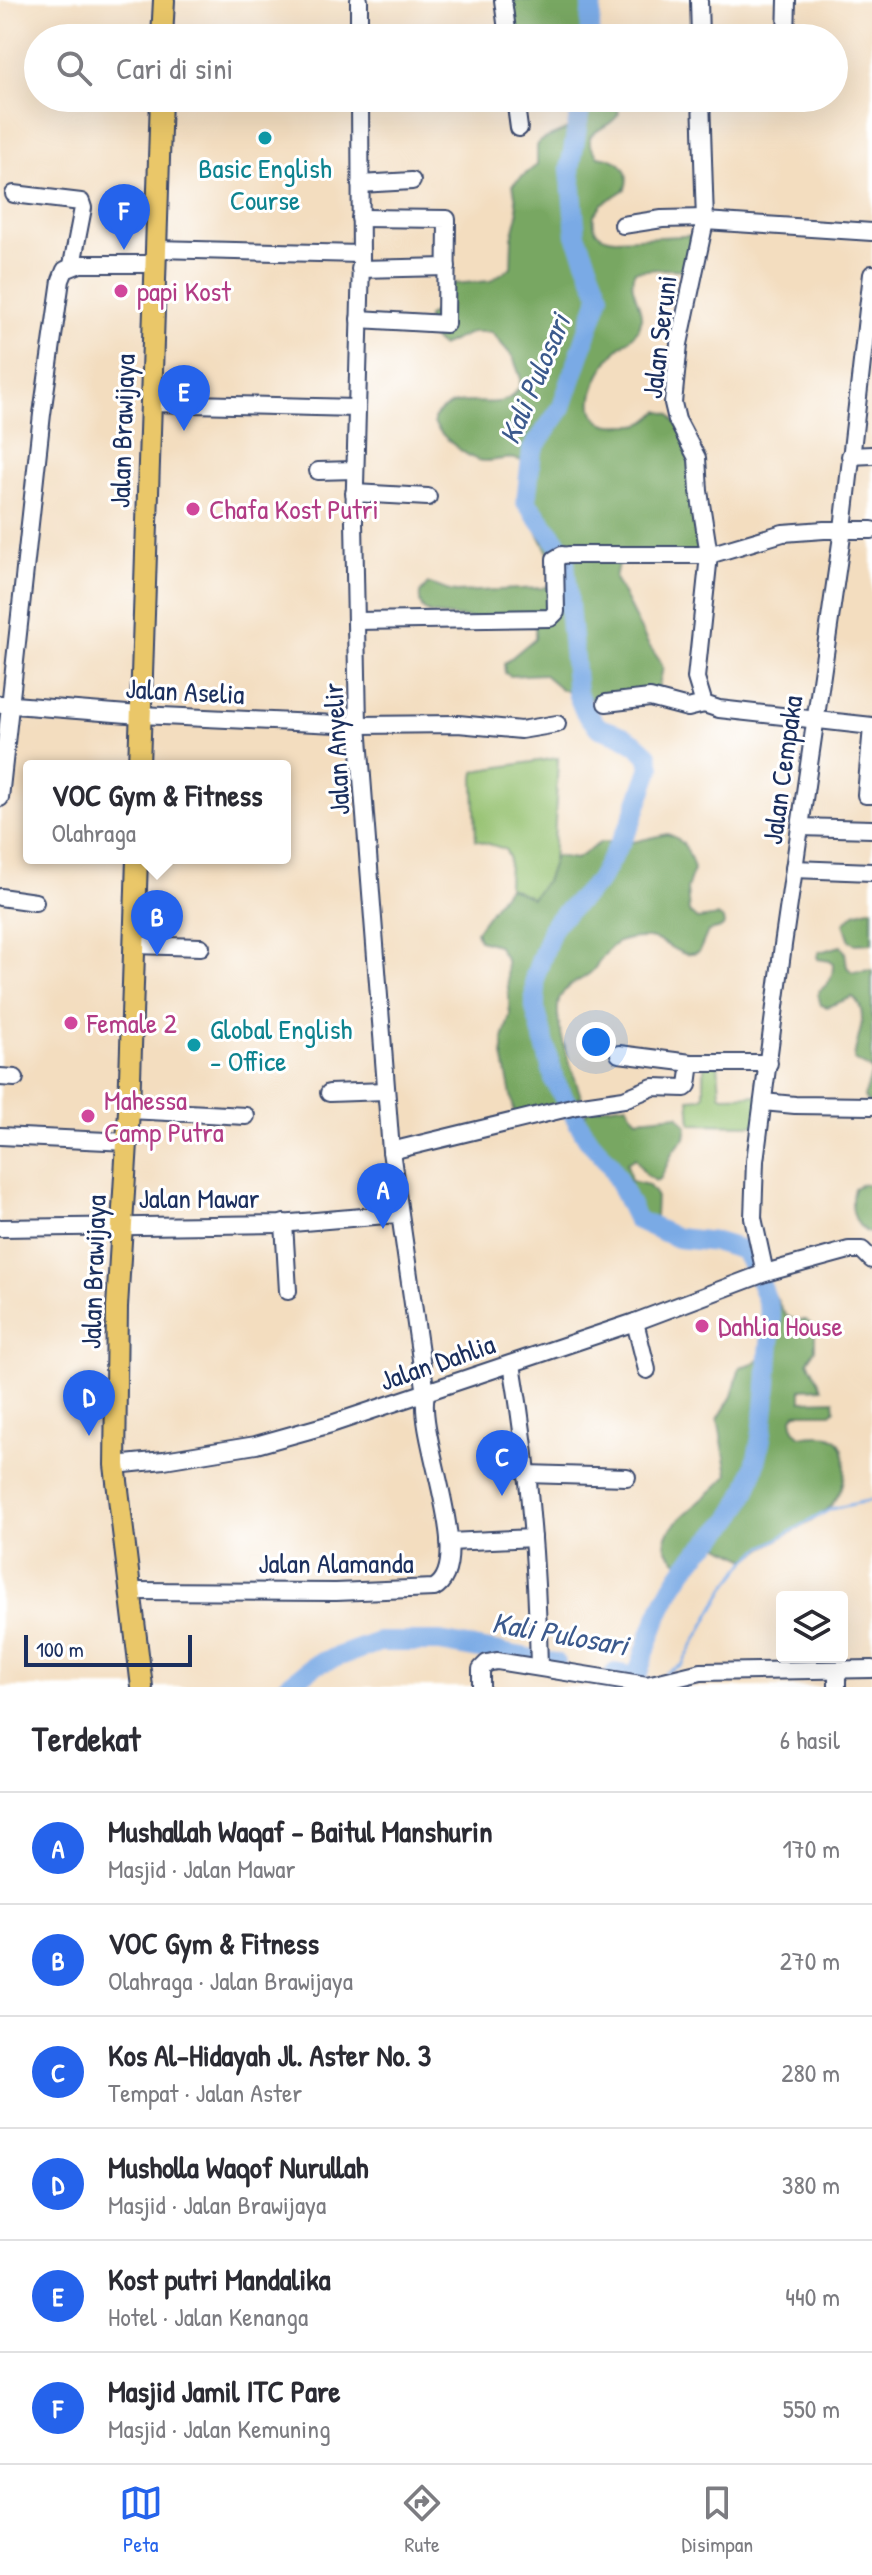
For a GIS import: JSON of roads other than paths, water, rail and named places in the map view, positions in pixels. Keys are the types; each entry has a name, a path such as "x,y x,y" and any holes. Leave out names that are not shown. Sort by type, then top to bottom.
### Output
{"main road":[{"path":"163,24 164,0"},
{"name":"Jalan Brawijaya","path":"139,760 161,112"},
{"name":"Jalan Brawijaya","path":"137,864 128,1142 117,1307 115,1465 142,1687"}],"street":[{"path":"358,24 359,0"},
{"path":"503,0 506,24"},
{"path":"699,0 700,24"},
{"path":"786,24 787,0"},
{"name":"Jalan Anyelir","path":"360,112 360,262 354,470 358,725 391,1151 426,1394"},
{"path":"517,112 519,128"},
{"name":"Jalan Seruni","path":"701,112 705,220 679,344 673,403 677,420 697,458 709,555 696,678 712,707"},
{"path":"360,184 412,181"},
{"path":"14,194 81,202 83,206 72,265"},
{"path":"359,319 446,324 447,267 447,219 360,218"},
{"path":"623,225 662,219 705,220 872,232"},
{"path":"0,798 5,704 42,414 65,270 72,265 156,256 447,267"},
{"name":"Jalan Cempaka","path":"757,1276 753,1197 763,1102 843,529 850,456 864,391 872,274"},
{"path":"150,403 356,408"},
{"path":"850,456 872,455"},
{"path":"318,471 354,470"},
{"path":"354,493 428,497"},
{"path":"356,621 550,618 556,612 557,604 555,559 565,555 709,555 783,533 872,530"},
{"path":"606,703 650,698 688,708 712,707 872,726 866,795 872,795"},
{"name":"Jalan Aselia","path":"5,704 140,715 358,725 458,724 521,730 557,724"},
{"path":"800,827 872,829"},
{"path":"794,869 872,872"},
{"path":"0,897 35,902"},
{"path":"134,945 201,947"},
{"path":"619,1054 691,1063 769,1063"},
{"path":"391,1151 569,1108 624,1099 653,1087 685,1088 691,1063"},
{"path":"329,1093 386,1091"},
{"path":"763,1102 872,1106"},
{"path":"129,1110 246,1116"},
{"path":"0,1136 128,1142"},
{"name":"Jalan Mawar","path":"0,1228 284,1223 398,1214"},
{"path":"284,1223 288,1291"},
{"name":"Jalan Dahlia","path":"115,1465 256,1445 426,1394 757,1276 849,1250 862,1250 872,1260"},
{"path":"635,1322 647,1370"},
{"path":"512,1364 522,1424 533,1538 539,1658"},
{"name":"Jalan Alamanda","path":"130,1591 336,1592 434,1588 446,1578 449,1542 422,1409 426,1394"},
{"path":"526,1474 627,1477"},
{"name":"Jalan Alamanda","path":"449,1542 533,1538"},
{"path":"480,1684 481,1669 487,1663 539,1658 647,1685 667,1684 701,1672 837,1678 872,1669"}],"waterway":[{"name":"Kali Pulosari","path":"590,24 592,0"},
{"name":"Kali Pulosari","path":"580,112 570,169 576,235 600,295 562,407 532,450 526,502 564,551 577,693 584,710 599,728 623,736 637,745 648,755 651,767 630,825 598,882 554,924 535,976 535,1008 555,1082 587,1138 610,1164 637,1220 677,1238 716,1242 743,1250 764,1291 771,1321 761,1436 752,1477 744,1496 730,1520 695,1556 672,1588 652,1632 637,1677 615,1673"},
{"path":"665,1673 682,1665 725,1588 748,1559 831,1509 872,1500"},
{"name":"Kali Pulosari","path":"286,1687 317,1664 379,1642 440,1642 556,1663"}],"place":[{"name":"Basic English Course","path":"265,138"},
{"name":"Masjid Jamil ITC Pare","path":"124,250"},
{"name":"papi Kost","path":"121,291"},
{"name":"Kost putri Mandalika","path":"184,431"},
{"name":"Chafa Kost Putri","path":"193,509"},
{"name":"VOC Gym & Fitness","path":"157,956"},
{"name":"Female 2","path":"71,1023"},
{"name":"Global English - Office","path":"194,1045"},
{"name":"Mahessa Camp Putra","path":"88,1116"},
{"name":"Mushallah Waqaf - Baitul Manshurin","path":"383,1229"},
{"name":"Dahlia House","path":"702,1326"},
{"name":"Musholla Waqof Nurullah","path":"89,1436"},
{"name":"Kos Al-Hidayah Jl. Aster No. 3","path":"502,1496"}]}
